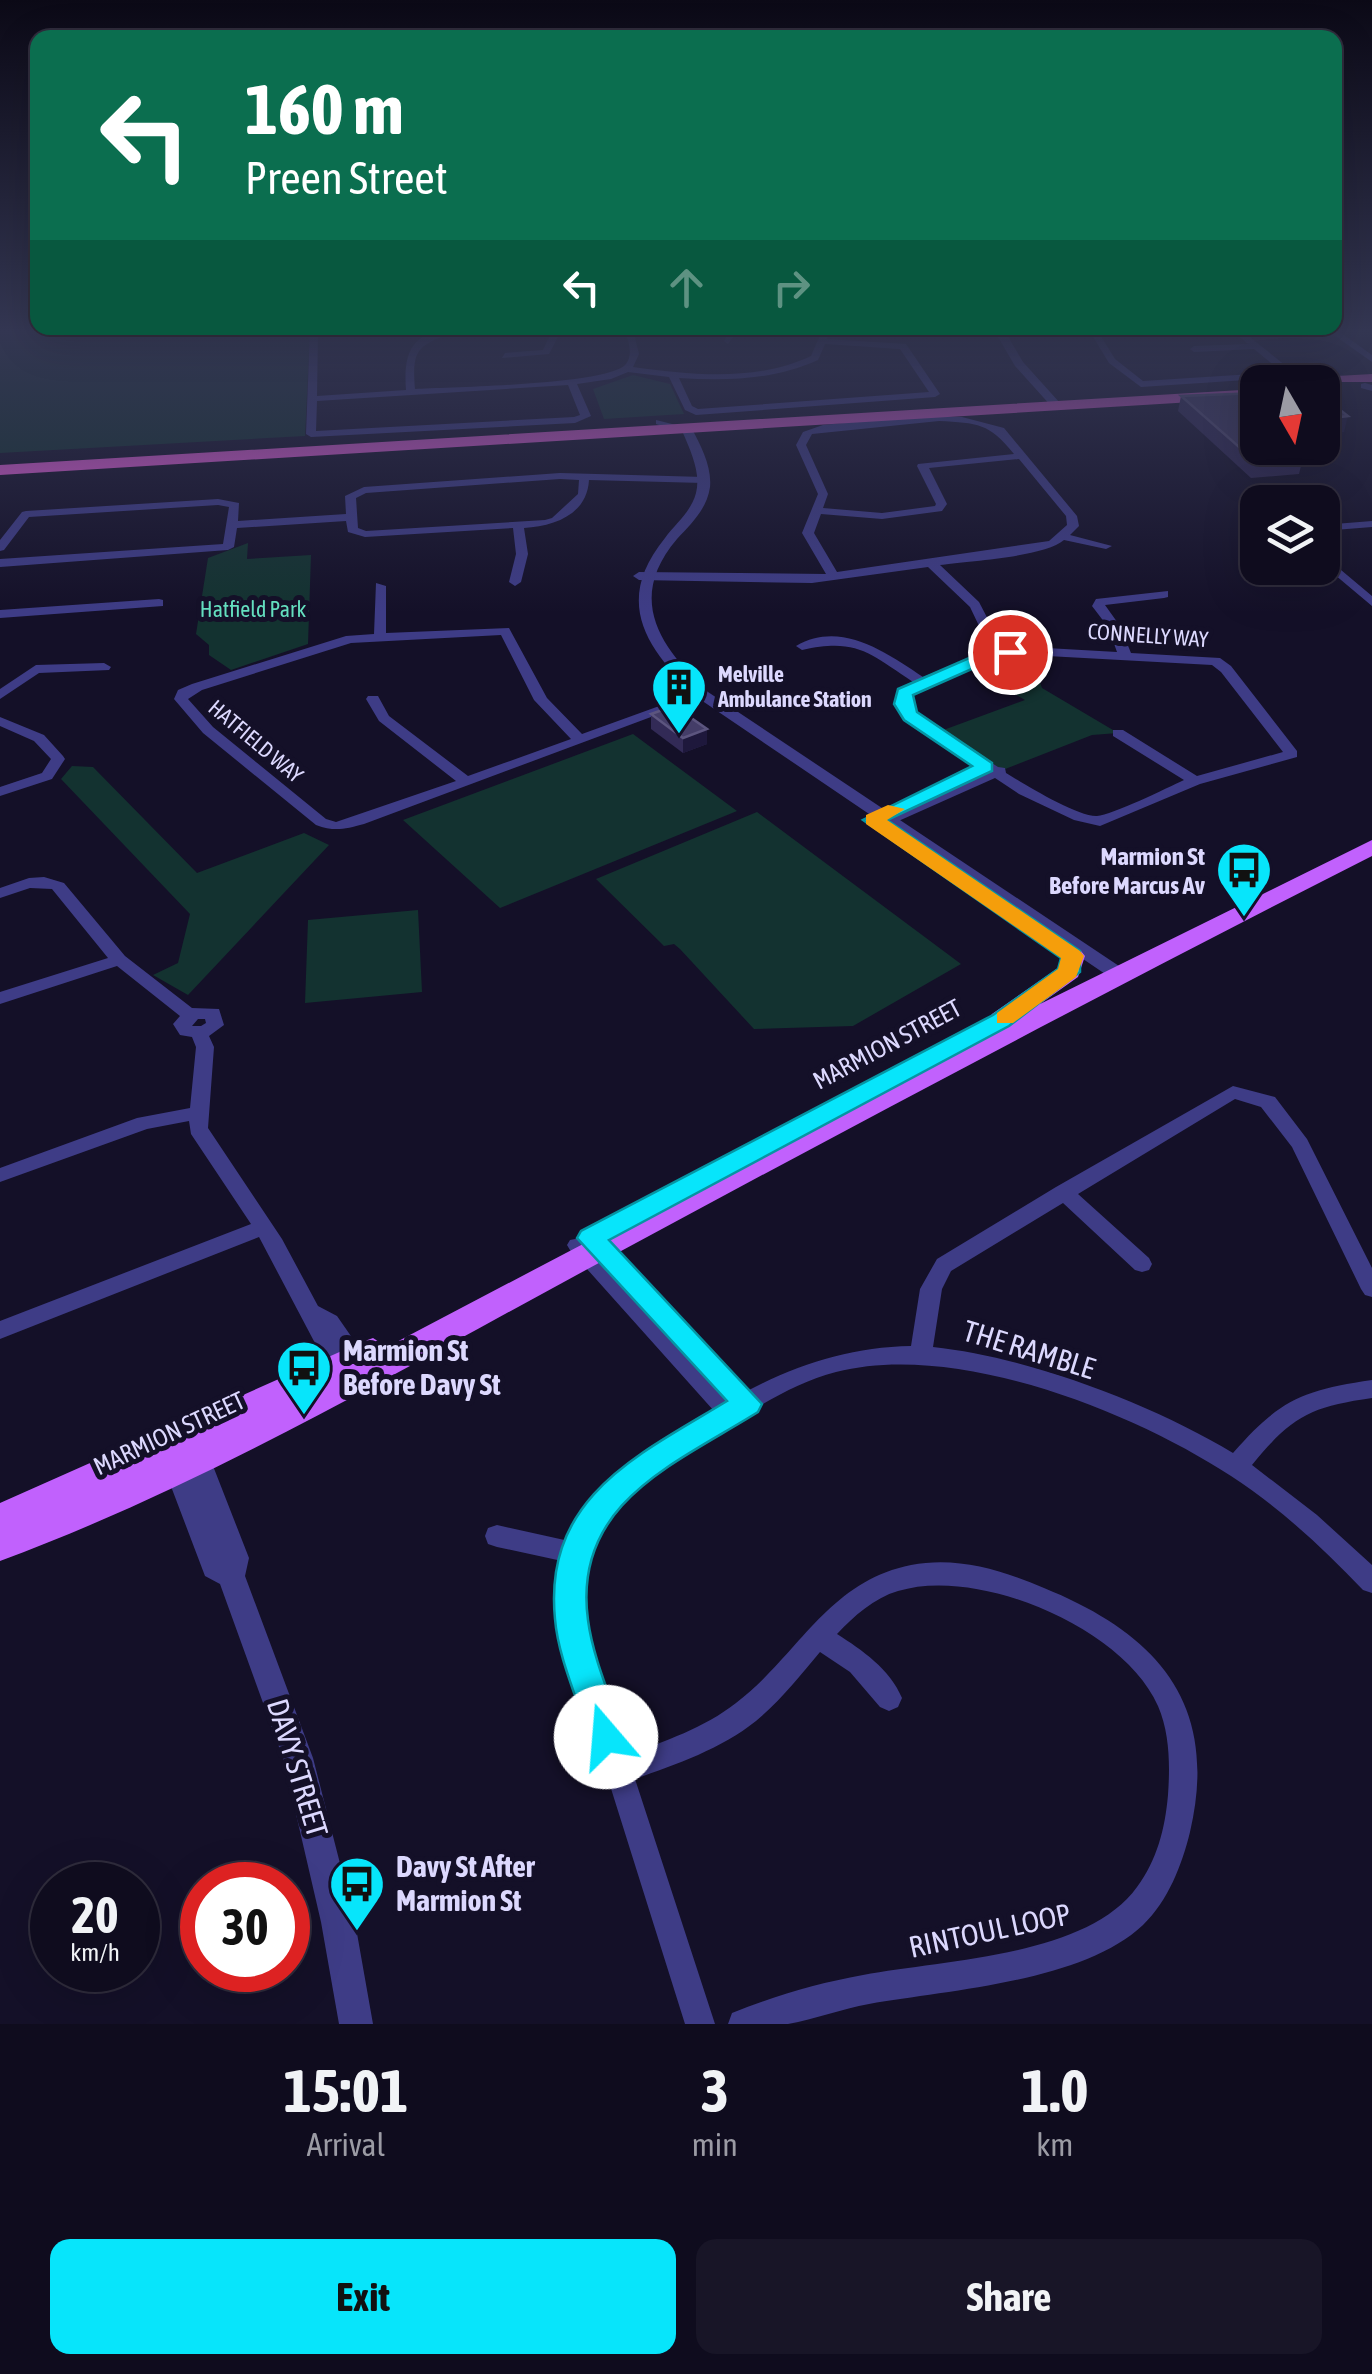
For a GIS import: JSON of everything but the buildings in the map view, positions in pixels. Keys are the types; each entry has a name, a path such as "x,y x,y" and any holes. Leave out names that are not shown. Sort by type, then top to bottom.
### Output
{"highway":[{"path":"0,462 478,441 681,424"},
{"path":"0,470 386,439 660,426 689,434 783,424"},
{"path":"386,439 381,442 478,441"}],"main road":[{"name":"MARMION STREET","path":"0,1545 352,1372 1170,930 1372,836"},
{"name":"MARMION STREET","path":"589,1247 1001,1020 1101,970 1372,847"},
{"name":"MARMION STREET","path":"0,1519 183,1452"}],"street":[{"path":"309,424 309,432 333,434 483,424"},
{"path":"839,575 808,533 810,522 820,511 823,494 801,445 808,432 924,424"},
{"path":"986,424 1000,430 1067,509 1073,526 1065,537"},
{"path":"660,426 686,444 700,478"},
{"path":"689,434 700,478 698,506 644,575 643,612 655,643 672,667 702,699 1101,970"},
{"path":"820,511 882,516 938,509 942,504 922,466 1020,456"},
{"path":"584,479 583,495 556,520 518,526 366,534 352,530 350,496 364,490 560,476 700,478"},
{"path":"0,548 26,514 225,502 235,505 228,547 0,563"},
{"path":"234,525 350,517"},
{"path":"1340,527 1372,524"},
{"path":"515,582 522,554 518,526"},
{"path":"644,575 774,581 1027,550 1065,537 1106,546"},
{"path":"937,563 1004,653"},
{"path":"1340,573 1372,602"},
{"path":"380,586 380,635"},
{"path":"1125,655 1114,626 1098,606 1106,598 1164,594"},
{"path":"0,614 159,603"},
{"name":"HATFIELD WAY","path":"580,740 541,700 505,631 380,635 321,646 183,693 181,699 208,730 320,822 335,827 702,699"},
{"path":"802,646 834,638 855,640 922,682"},
{"name":"CONNELLY WAY","path":"1004,653 1214,661 1226,668 1292,754 1195,781 1110,820 1079,818 911,716 903,704 904,692 922,682 1004,653"},
{"path":"0,695 36,670 104,667"},
{"path":"374,699 384,718 465,781"},
{"path":"0,720 38,738 58,759 46,776 0,792"},
{"path":"1118,734 1195,781"},
{"path":"880,820 995,768"},
{"path":"880,820 1101,970"},
{"path":"0,893 23,884 48,881 58,886 119,960 195,1024 204,1048 197,1114 206,1141 314,1313 316,1328 352,1372"},
{"path":"0,998 119,960"},
{"path":"921,1355 931,1289 944,1265 1233,1092 1255,1095 1268,1102 1319,1175 1372,1289"},
{"path":"0,1175 144,1123 197,1114"},
{"path":"1063,1192 1142,1264"},
{"path":"0,1330 263,1227"},
{"path":"589,1247 739,1409"},
{"name":"THE RAMBLE","path":"700,2024 571,1620 574,1553 597,1510 625,1480 739,1409 830,1366 870,1357 921,1355 975,1364 1147,1422 1236,1467 1326,1537 1372,1582"},
{"path":"1236,1467 1280,1415 1294,1406 1328,1394 1372,1389"},
{"name":"DAVY STREET","path":"183,1452 216,1567 230,1576 298,1758 338,1922 356,2024"},
{"path":"497,1536 574,1553"},
{"name":"RINTOUL LOOP","path":"618,1772 725,1727 768,1694 868,1590 935,1572 993,1579 1085,1614 1132,1647 1169,1698 1185,1759 1177,1832 1164,1869 1126,1922 1085,1946 837,1994 744,2024"},
{"path":"820,1638 859,1663 889,1698"}],"green space":[{"path":"0,424 306,424 305,436 0,453"},
{"name":"Hatfield Park","path":"248,543 247,559 311,555 308,644 231,670 209,655 209,645 196,634 208,558"},
{"path":"1029,651 1042,688 1118,733 1092,735 995,773 938,732 1025,700 964,665"},
{"path":"633,734 737,811 500,908 403,820"},
{"path":"72,766 93,767 197,873 304,833 329,845 188,995 153,975 178,963 190,914 61,779"},
{"path":"757,812 961,964 853,1026 754,1029 680,949 674,944 664,946 596,879"},
{"path":"418,910 422,992 305,1003 308,920"}],"slow traffic":[{"path":"895,809 872,820 1073,956 1068,972 1005,1018"}],"place":[{"name":"Melville Ambulance Station","path":"679,736"},
{"name":"Marmion St Before Marcus Av","path":"1244,919"},
{"name":"Marmion St Before Davy St","path":"304,1417"},
{"name":"Davy St After Marmion St","path":"357,1933"}],"route":[{"path":"606,1737 571,1620 569,1596 574,1553 597,1510 625,1480 748,1404 590,1238 1001,1020 1072,967 1073,956 872,820 986,767 965,748 911,716 903,704 904,692 988,656 1010,652"}]}
